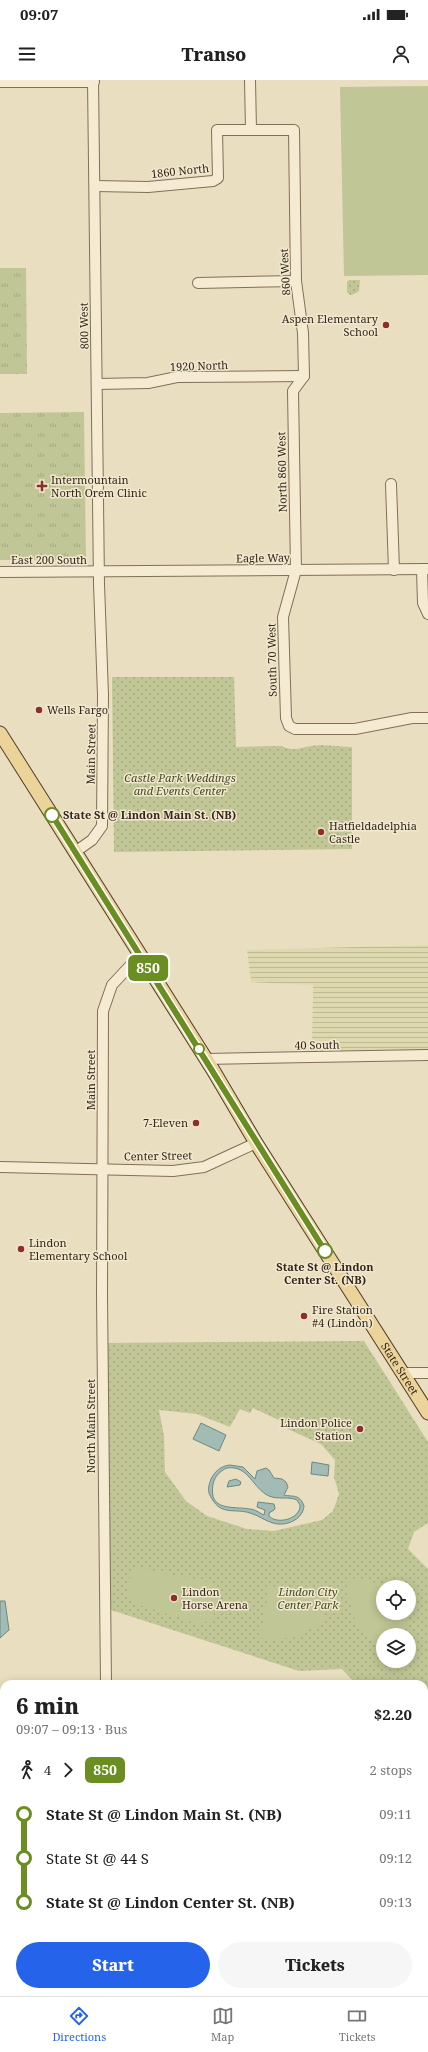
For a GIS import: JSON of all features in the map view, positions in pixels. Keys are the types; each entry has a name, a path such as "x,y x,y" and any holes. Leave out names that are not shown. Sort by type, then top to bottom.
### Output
{"main road":[{"path":"0,732 256,1143"},
{"name":"State Street","path":"256,1143 428,1412"}],"street":[{"path":"250,80 251,130"},
{"path":"0,82 94,81"},
{"name":"800 West","path":"94,81 99,572"},
{"name":"1860 North","path":"94,186 148,187 213,181 218,178 217,130 294,130 295,174"},
{"name":"860 West","path":"295,174 296,281 303,333 304,376"},
{"path":"198,283 296,281"},
{"name":"1920 North","path":"97,384 148,383 177,377 304,376"},
{"name":"North 860 West","path":"296,570 293,391 304,376"},
{"path":"391,484 394,570"},
{"path":"425,569 423,603 428,614"},
{"name":"Eagle Way","path":"99,572 425,569"},
{"name":"South 70 West","path":"296,570 283,617 284,709 289,726 295,730 355,729 412,718 428,718"},
{"name":"East 200 South","path":"0,572 99,572"},
{"name":"Main Street","path":"75,852 92,840 102,826 103,695 99,572"},
{"name":"Main Street","path":"103,1169 103,1011 112,985 140,955"},
{"name":"40 South","path":"205,1059 428,1055"},
{"name":"Center Street","path":"0,1167 173,1170 204,1167 256,1143"},
{"name":"North Main Street","path":"103,1169 102,1296 106,1680"},
{"path":"403,1373 428,1373"}],"shaded area":[{"path":"428,945 428,1050 312,1051 313,985 251,982 247,950"}],"green space":[{"path":"428,86 428,275 344,276 340,87"},
{"path":"0,268 26,268 27,374 0,374"},
{"path":"349,280 360,280 359,291 350,295 347,292 347,282"},
{"name":"Intermountain North Orem Clinic","path":"84,412 86,560 0,560 0,413"},
{"name":"Castle Park Weddings and Events Center","path":"112,677 234,677 236,747 281,746 297,749 316,745 326,745 352,747 352,849 114,852"},
{"name":"Lindon City Center Park","path":"364,1341 428,1442 428,1523 414,1532 408,1549 428,1569 428,1680 352,1680 342,1669 299,1671 105,1608 103,1343","holes":["253,1408 283,1422 281,1426 321,1444 335,1460 334,1477 339,1494 333,1511 322,1520 274,1531 247,1529 207,1516 186,1501 165,1472 164,1436 159,1410 197,1414 230,1427 240,1409 250,1413"]},
{"name":"Lindon Horse Arena","path":"138,1569 213,1583 218,1594 214,1614 209,1620 199,1624 133,1603 127,1589 131,1576"},
{"path":"350,1578 376,1583 376,1620 407,1620 406,1628 376,1628 376,1643 373,1641 359,1627 354,1618 351,1609 349,1589"},
{"path":"269,1588 328,1594 323,1621 307,1631 293,1637 278,1639 260,1638"}],"water":[{"path":"201,1423 226,1435 219,1451 193,1439"},
{"path":"312,1462 329,1465 328,1476 311,1474"},
{"path":"227,1466 243,1467 255,1479 257,1471 266,1468 274,1478 282,1479 286,1482 288,1487 284,1495 298,1498 304,1506 303,1511 297,1519 288,1523 278,1524 250,1513 224,1510 220,1508 210,1496 209,1487 214,1474 219,1469","holes":["234,1468 245,1473 258,1488 269,1496 297,1500 300,1505 297,1514 288,1519 277,1520 269,1516 269,1513 275,1508 274,1504 258,1502 257,1507 265,1510 264,1515 252,1509 223,1506 218,1503 214,1499 212,1493 215,1479 224,1469"]},
{"path":"236,1479 241,1482 240,1485 227,1487 229,1481"},
{"path":"0,1601 5,1601 9,1630 0,1638"}],"bus line":[{"name":"850","path":"52,815 325,1251"}],"place":[{"name":"Aspen Elementary School","path":"386,325"},
{"name":"Intermountain North Orem Clinic","path":"42,486"},
{"name":"Wells Fargo","path":"39,710"},
{"name":"State St @ Lindon Main St. (NB)","path":"52,815"},
{"name":"Hatfieldadelphia Castle","path":"321,832"},
{"name":"7-Eleven","path":"196,1123"},
{"name":"Lindon Elementary School","path":"21,1249"},
{"name":"State St @ Lindon Center St. (NB)","path":"325,1251"},
{"name":"Fire Station #4 (Lindon)","path":"304,1316"},
{"name":"Lindon Police Station","path":"360,1429"},
{"name":"Lindon Horse Arena","path":"174,1598"}]}
